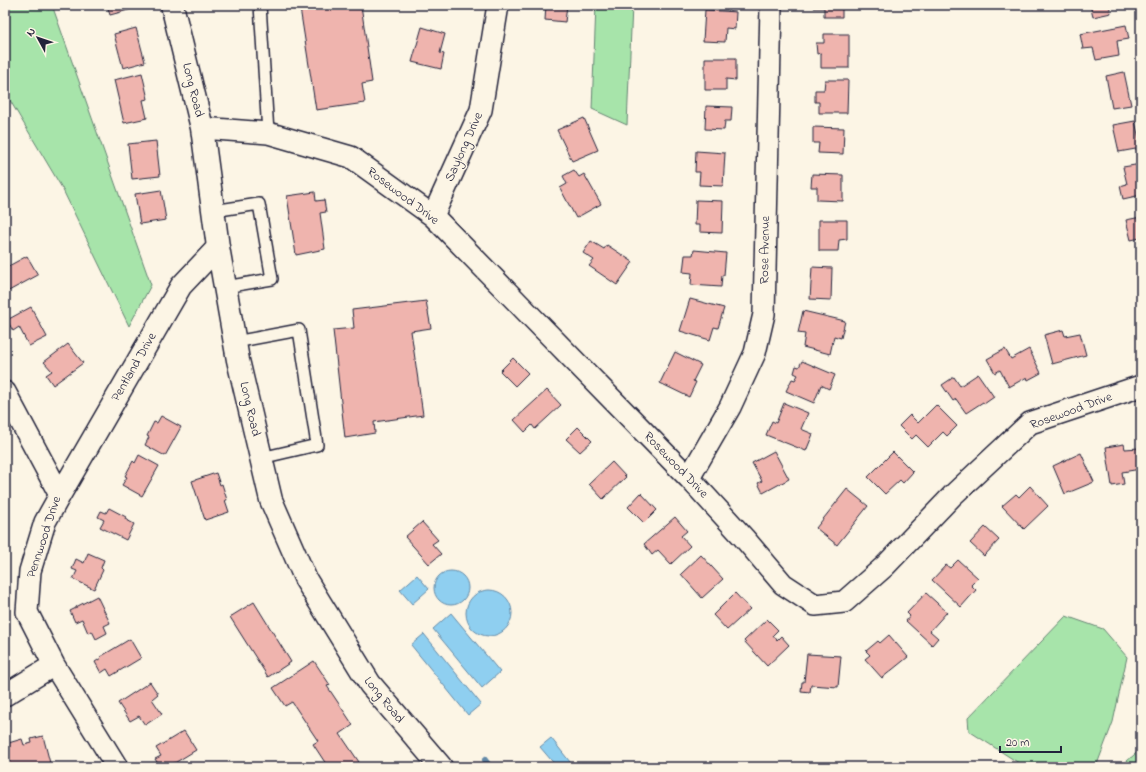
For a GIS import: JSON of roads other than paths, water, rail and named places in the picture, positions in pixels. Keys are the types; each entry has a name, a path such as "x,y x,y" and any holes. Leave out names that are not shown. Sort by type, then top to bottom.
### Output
{"street":[{"name":"Long Road","path":"172,5 202,128 218,247 235,342 271,500 306,580 370,684 441,767"},
{"name":"Saylong Drive","path":"433,216 481,110 498,5"},
{"name":"Rose Avenue","path":"689,478 733,400 755,353 764,314 771,5"},
{"name":"Rosewood Drive","path":"202,128 268,133 351,157 433,216 689,478 744,538 783,584 814,605 844,602 885,566 953,495 1030,423 1141,386"},
{"name":"Pentland Drive","path":"60,495 181,286 218,247"},
{"name":"Pennwood Drive","path":"5,392 60,495 46,522 30,571 27,612 54,665 117,767"},
{"path":"5,695 54,665"}],"lane":[{"path":"260,5 268,133"},
{"path":"213,212 259,204 272,279 225,287"},
{"path":"235,342 299,330 317,445 261,458"}],"water":[{"path":"454,571 463,576 467,581 467,595 463,600 458,604 448,605 444,604 435,595 434,585 435,581 444,572"},
{"path":"417,575 429,589 412,604 400,590"},
{"path":"489,590 502,594 508,600 512,613 508,626 502,632 489,636 476,632 470,626 466,613 470,600 476,594"},
{"path":"451,613 500,672 482,688 433,629"},
{"path":"424,634 481,704 468,715 411,645"},
{"path":"551,738 574,767 557,767 540,747"}],"waterway":[{"path":"485,760 490,767"}]}
